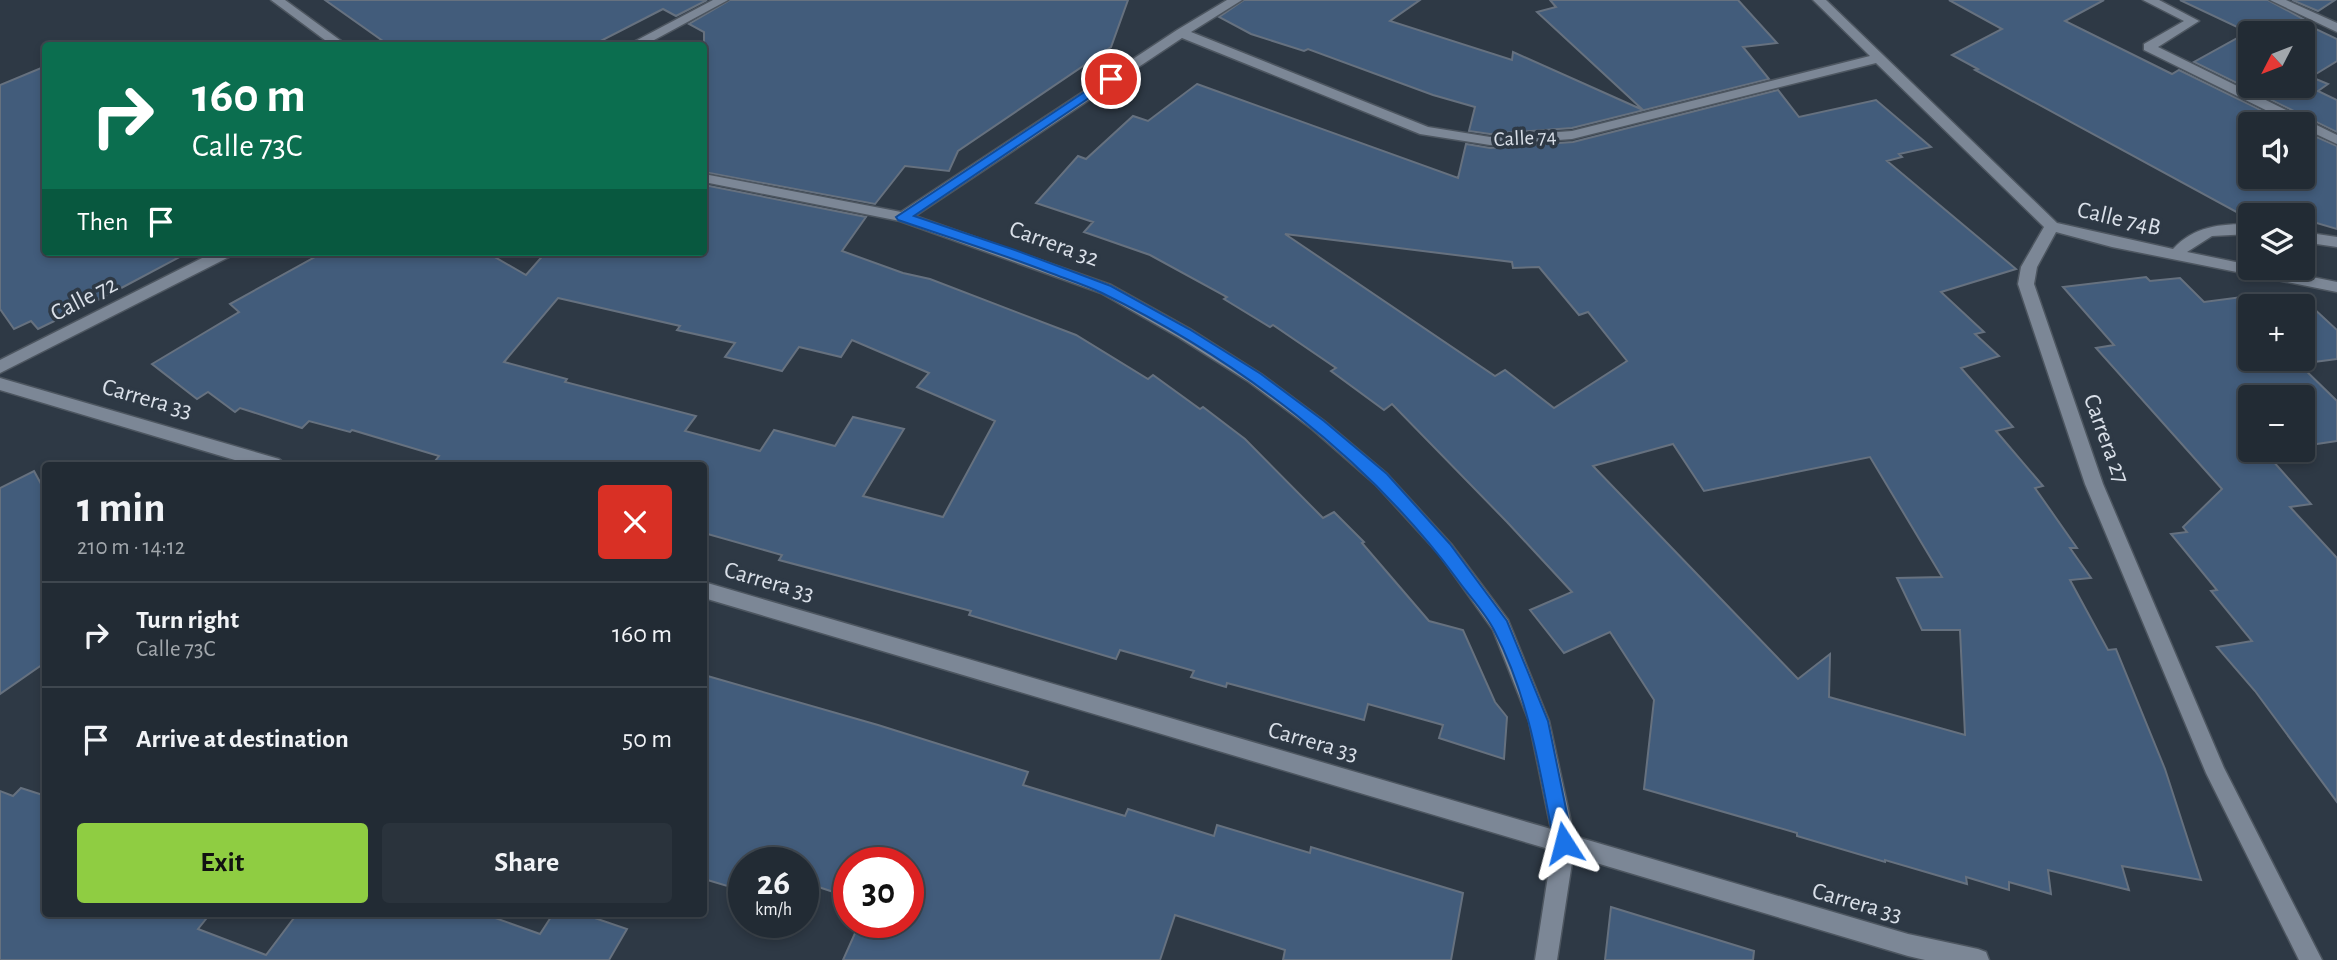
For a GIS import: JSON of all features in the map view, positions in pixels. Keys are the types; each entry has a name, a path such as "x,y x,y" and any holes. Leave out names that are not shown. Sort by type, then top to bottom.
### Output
{"street":[{"path":"277,0 336,42"},
{"path":"640,42 722,0"},
{"path":"903,217 1181,33 1236,0"},
{"path":"1819,0 2052,226"},
{"path":"2149,0 2193,21 2149,47 2337,140"},
{"path":"2276,0 2337,28"},
{"name":"Calle 74","path":"1181,33 1425,131 1490,141 1572,135 1879,58"},
{"name":"Carrera 32","path":"707,179 903,217 1106,289 1184,333 1255,378 1318,425 1381,479 1444,549 1501,626 1539,721 1564,843"},
{"name":"Calle 74B","path":"2052,226 2176,255 2337,287"},
{"name":"Carrera 27","path":"2052,226 2029,267 2026,284 2094,484 2216,772 2311,960"},
{"name":"Calle 74B","path":"2176,255 2188,240 2204,231 2238,230"},
{"path":"2315,239 2337,242"},
{"name":"Calle 72","path":"0,367 218,256"},
{"name":"Carrera 33","path":"0,384 265,462"},
{"name":"Carrera 33","path":"707,591 1908,945 1978,960"},
{"path":"1545,960 1564,843"}],"building":[{"path":"325,0 707,0 676,16 663,9 599,42 384,42"},
{"path":"730,0 1128,0 1111,47 958,151 949,171 905,166 875,204 707,173 707,42 704,42 704,32 689,24"},
{"path":"1244,0 1420,0 1390,21 1512,60 1513,52 1643,110 1537,12 1556,7 1550,0 1738,0 1777,43 1743,47 1769,79 1572,128 1490,134 1469,131 1475,107 1433,95 1308,49 1304,51 1251,34 1219,17"},
{"path":"1949,0 2104,0 2065,21 2172,74 2179,70 2265,112 2238,112 2238,189 2315,189 2315,136 2337,146 2337,229 2315,223 2315,203 2238,203 2238,213 1952,55 2002,29"},
{"path":"2180,0 2268,0 2305,20 2238,21 2238,27"},
{"path":"2292,0 2335,0 2318,11"},
{"path":"2315,29 2337,39 2337,61 2315,75"},
{"path":"2238,38 2238,84 2194,62"},
{"path":"42,68 42,256 181,256 38,329 31,321 14,329 0,309 0,85"},
{"path":"2315,79 2328,84 2318,91 2337,100 2337,132 2315,121 2315,112 2296,112 2268,98 2315,98"},
{"path":"1197,84 1458,178 1466,144 1490,148 1573,142 1778,90 1799,117 1876,100 1931,147 1899,154 1902,157 1887,161 2016,269 1941,292 1984,332 1975,334 1999,356 1961,368 2013,427 1996,431 2043,486 2035,488 2077,548 2070,548 2091,578 2070,580 2108,650 2116,649 2165,769 2201,880 2122,866 2129,890 2048,870 2051,894 2009,882 2009,890 1966,877 1967,884 1644,789 1654,700 1610,632 1564,653 1530,610 1572,592 1392,404 1384,410 1331,371 1336,368 1273,325 1270,327 1224,299 1227,297 1150,255 1084,232 1093,222 1036,203 1078,156 1086,159 1133,116 1148,121","holes":["1285,234 1512,262 1513,268 1539,267 1579,315 1588,312 1627,361 1554,408 1505,370 1495,376","1673,444 1704,491 1870,457 1942,577 1897,578 1922,630 1960,630 1965,735 1829,697 1830,654 1798,679 1593,466"]},
{"path":"707,186 866,217 842,251 903,273 930,279 1076,335 1148,379 1153,375 1200,409 1203,407 1245,439 1323,518 1334,512 1364,542 1362,543 1429,621 1463,630 1495,702 1507,717 1504,759 1439,738 1443,725 1368,704 1364,720 1227,683 1226,687 1191,677 1194,671 1120,650 1116,659 969,615 971,611 779,560 782,555 707,534 707,462 434,462 439,456 352,430 350,432 309,421 302,428 240,408 235,412 208,392 197,399 152,364 239,312 230,304 317,256 493,256 526,275 543,256 707,256","holes":["558,298 680,326 677,330 735,343 725,357 782,371 799,347 841,357 852,340 929,373 917,387 995,421 943,517 863,496 904,429 853,417 835,446 774,430 760,451 685,431 696,416 565,382 567,379 504,362"]},
{"path":"2146,277 2150,281 2180,278 2204,302 2238,298 2238,371 2306,371 2337,401 2337,441 2315,444 2315,385 2238,385 2238,462 2274,462 2311,504 2290,507 2337,558 2337,802 2255,691 2217,647 2252,641 2211,591 2217,590 2171,534 2187,532 2183,527 2222,489 2096,348 2114,345 2063,287"},
{"path":"2315,310 2337,330 2337,359 2315,362"},
{"path":"34,471 42,486 42,665 0,694 0,488"},
{"path":"707,676 1028,772 1023,785 1125,816 1128,809 1214,836 1217,825 1310,853 1311,847 1463,893 1451,960 1283,960 1285,950 1175,915 1160,960 843,960 853,938 924,938 924,847 833,847 833,892 819,887 819,847 728,847 728,886 707,880"},
{"path":"21,788 42,795 42,917 208,917 198,929 266,955 295,917 492,917 540,934 551,917 592,917 627,929 609,960 0,960 0,791 13,796"},
{"path":"1611,907 1754,951 1753,960 1605,960"}],"route":[{"path":"1111,79 903,217 1106,289 1184,333 1255,378 1318,425 1381,479 1444,549 1501,626 1539,721 1564,843"}]}
